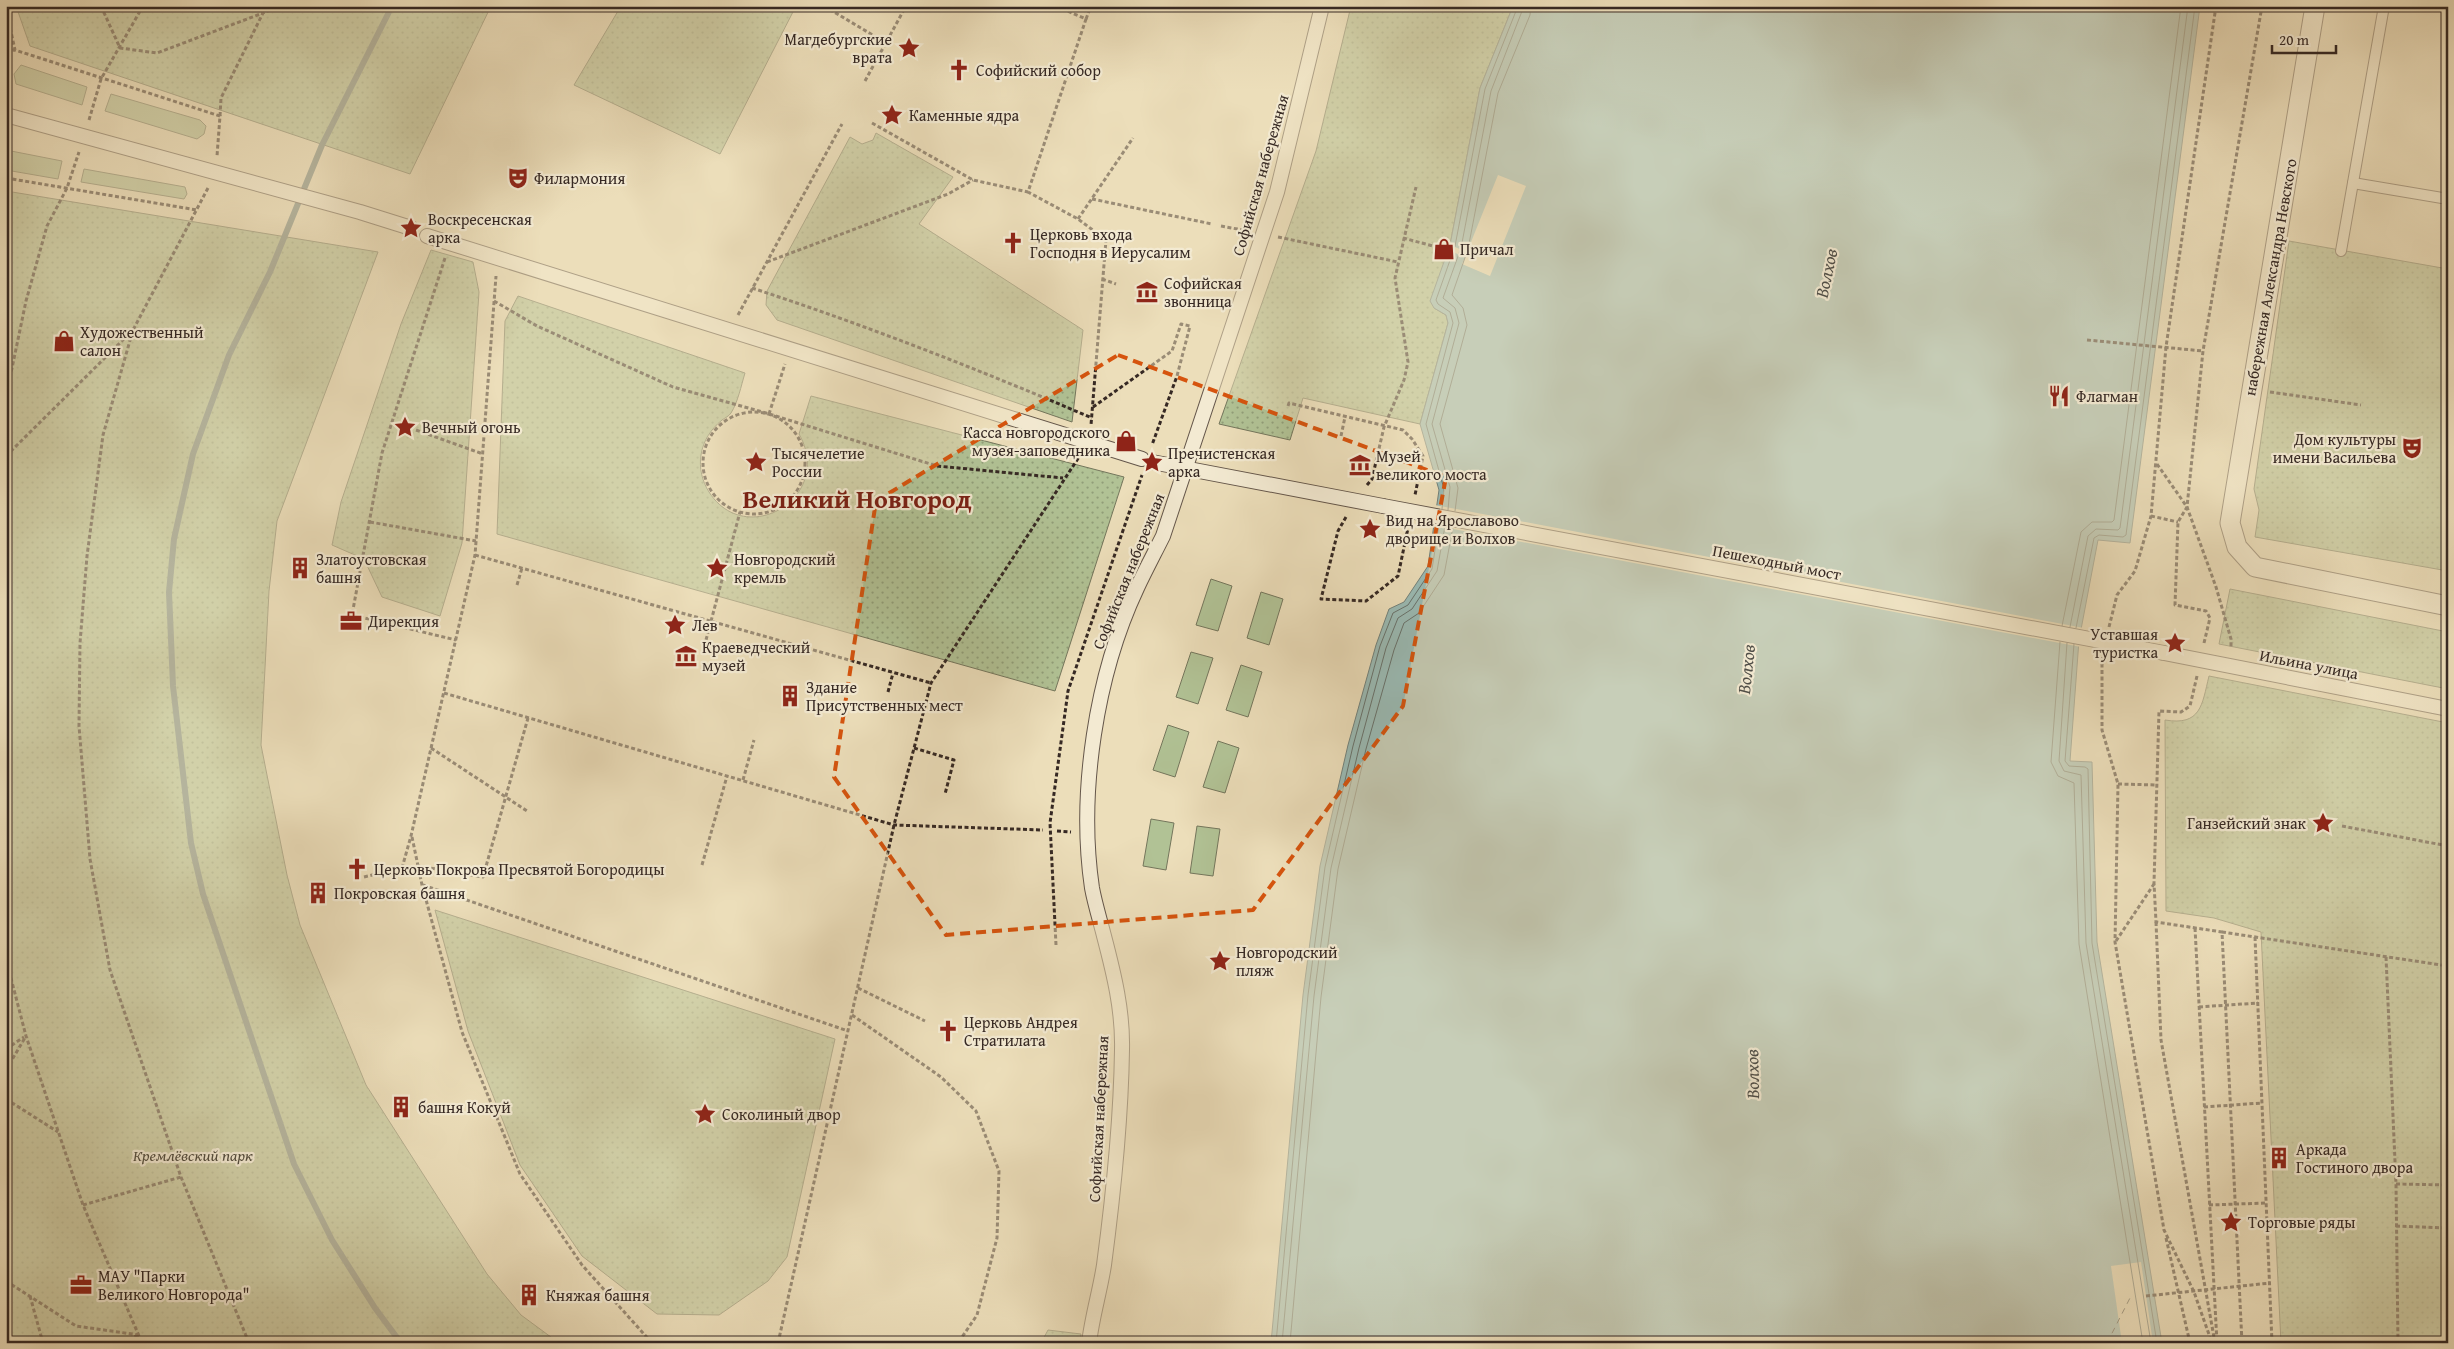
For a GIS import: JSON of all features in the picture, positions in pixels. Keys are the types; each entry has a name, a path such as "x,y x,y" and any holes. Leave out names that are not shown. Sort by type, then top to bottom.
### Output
{"street":[{"name":"Софийская набережная","path":"1089,1343 1104,1268 1112,1196 1122,1050 1120,1009 1114,972 1092,890 1086,834 1096,725 1105,678 1119,633 1136,589 1163,536 1264,234 1277,192 1322,6"},
{"name":"набережная Александра Невского","path":"2315,6 2230,523 2237,547 2255,567 2448,606"},
{"path":"6,115 360,212 410,228"},
{"name":"Пешеходный мост","path":"427,236 1147,461 1186,470 2164,653"},
{"name":"Ильина улица","path":"2164,653 2448,709"}],"lane":[{"path":"2341,250 2384,6"},
{"path":"2353,183 2448,199"}],"path":[{"path":"101,6 120,48"},
{"path":"6,397 26,301 44,235 67,188 85,136 101,79 143,6"},
{"path":"120,48 158,53 278,6"},
{"path":"824,6 886,43"},
{"path":"865,81 906,6"},
{"path":"1056,6 1086,19"},
{"path":"1028,192 1092,6"},
{"path":"2109,630 2117,595 2136,571 2151,516 2166,348 2216,6"},
{"path":"2206,636 2210,618 2206,611 2175,604 2178,522 2187,507 2203,351 2262,6"},
{"path":"6,9 15,50"},
{"path":"249,1343 181,1177 110,970 90,859 79,726 81,633 87,556 103,435 133,330 198,210 216,172 221,98 263,13"},
{"path":"6,51 15,50 220,116"},
{"path":"778,1343 894,824 931,683 1063,478 1089,442 1106,240 1078,219 1028,192 973,180 872,123"},
{"path":"729,330 842,124"},
{"path":"1078,219 1133,138"},
{"path":"6,178 198,210"},
{"path":"767,262 948,194 973,180"},
{"path":"1372,479 1384,426 1404,380 1408,362 1395,278 1416,187"},
{"path":"1092,199 1212,224"},
{"path":"1221,226 1398,262"},
{"path":"1404,238 1448,250"},
{"path":"351,621 382,453 449,243"},
{"path":"364,877 402,868 475,555 497,258"},
{"path":"1102,279 1116,284"},
{"path":"752,288 856,322 971,366 1092,418"},
{"path":"494,301 536,326 673,387 767,413 937,466 1063,478"},
{"path":"1093,407 1172,351 1180,324"},
{"path":"6,456 133,330"},
{"path":"2087,340 2203,351"},
{"path":"767,413 790,349"},
{"path":"2251,390 2361,405"},
{"path":"1288,406 1289,403 1298,407 1384,426"},
{"path":"748,412 767,413 781,419 798,436 805,459 804,475 797,490 780,507 765,513 740,512 718,499 708,484 703,467 705,450 717,427 732,416 748,412"},
{"path":"1341,436 1345,417"},
{"path":"416,430 483,454"},
{"path":"2156,464 2187,507 2216,587 2231,639 2231,666"},
{"path":"706,640 740,512"},
{"path":"2151,516 2178,522"},
{"path":"370,522 476,541"},
{"path":"1321,599 1338,531"},
{"path":"475,555 931,683"},
{"path":"517,585 522,568"},
{"path":"352,615 456,640"},
{"path":"2102,656 2102,730 2118,784 2115,942 2164,1230 2190,1343"},
{"path":"888,692 893,673"},
{"path":"2195,684 2190,706 2181,712 2159,710 2154,883 2161,1040 2215,1343"},
{"path":"444,693 894,824 1043,830"},
{"path":"418,866 483,877 528,718"},
{"path":"743,780 754,740"},
{"path":"431,748 527,811"},
{"path":"914,748 954,760 945,794"},
{"path":"702,865 727,776"},
{"path":"2118,784 2156,784"},
{"path":"2342,826 2448,846"},
{"path":"411,836 422,885 462,1032 520,1174 582,1265 652,1343"},
{"path":"2115,942 2154,883"},
{"path":"422,885 848,1031"},
{"path":"2156,922 2448,966"},
{"path":"2195,928 2214,1288 2215,1343"},
{"path":"2222,932 2242,1343"},
{"path":"2255,937 2272,1343"},
{"path":"2386,958 2396,1184 2398,1343"},
{"path":"6,959 26,1036 83,1205 142,1343"},
{"path":"858,988 925,1020"},
{"path":"2199,1007 2226,1007 2258,1003"},
{"path":"852,1015 941,1077 976,1112 999,1171 997,1238 977,1315 958,1343"},
{"path":"6,1049 26,1036"},
{"path":"6,1070 26,1036"},
{"path":"6,1099 59,1132"},
{"path":"2204,1107 2262,1102"},
{"path":"83,1205 181,1177"},
{"path":"2396,1184 2448,1185"},
{"path":"2209,1205 2266,1203"},
{"path":"2396,1226 2448,1228"},
{"path":"2164,1230 2194,1292 2215,1343"},
{"path":"6,1280 76,1326 139,1335"},
{"path":"2146,1296 2178,1291 2194,1292 2205,1288 2270,1283"},
{"path":"30,1296 43,1343"},
{"path":"123,1343 139,1335"}],"highlighted area":[{"path":"1118,355 1446,477 1403,706 1253,910 946,935 834,777 876,501"}],"green space":[{"path":"16,6 491,6 410,174 30,46"},
{"path":"621,6 795,8 720,154 574,85"},
{"path":"1351,6 1513,6 1480,88 1450,245 1434,308 1446,315 1448,323 1420,424 1303,398 1290,440 1219,424 1316,151"},
{"path":"21,65 87,87 82,105 16,84 14,74"},
{"path":"111,94 200,120 206,126 204,134 197,139 105,111"},
{"path":"876,133 953,177 919,224 1083,330 1072,422 777,320 766,305 767,291 850,137 862,144 873,140"},
{"path":"6,150 62,161 58,179 6,170"},
{"path":"84,169 185,187 187,194 184,199 81,182"},
{"name":"Кремлёвский парк","path":"6,191 378,252 277,521 269,591 261,745 287,875 300,925 366,1085 487,1274 521,1315 559,1343 6,1343"},
{"path":"2289,241 2448,269 2448,571 2255,537 2259,510 2254,489"},
{"path":"431,250 473,262 479,292 462,543 440,616 382,597 364,559 332,545 341,502 401,324"},
{"path":"518,296 745,373 731,413 714,427 706,440 702,450 700,465 703,479 709,492 725,509 744,516 763,516 781,508 796,495 805,478 807,457 799,434 811,396 1124,477 1055,691 497,534 505,321"},
{"path":"1211,579 1232,586 1218,631 1196,625"},
{"path":"2230,589 2448,632 2448,689 2219,644"},
{"path":"1261,592 1283,599 1269,645 1247,638"},
{"path":"1191,652 1213,658 1198,704 1176,697"},
{"path":"1241,665 1262,672 1248,717 1226,710"},
{"path":"2209,676 2448,723 2448,1343 2281,1343 2261,932 2214,918 2166,911 2165,720 2186,720 2198,711"},
{"path":"1168,725 1189,732 1175,777 1153,770"},
{"path":"1218,741 1239,748 1225,793 1203,787"},
{"path":"1151,819 1174,823 1166,870 1143,866"},
{"path":"1197,826 1220,829 1213,876 1190,873"},
{"path":"435,910 835,1039 787,1257 768,1281 719,1315 657,1314 582,1256 520,1165 468,1031"},
{"path":"1048,1330 1081,1334 1080,1343 1041,1343"}],"water":[{"name":"Волхов","path":"1513,6 2200,6 2130,543 2098,540 2079,640 2070,761 2092,762 2097,942 2162,1343 1271,1343 1303,995 1320,866 1348,745 1376,645 1389,609 1404,602 1428,566 1439,490 1420,424 1448,323 1446,315 1434,308 1430,301 1450,245 1480,88"}],"pier":[{"path":"1498,175 1526,186 1490,276 1462,264 1465,257 1448,250 1450,245 1467,252"},
{"path":"1435,505 2084,628 2081,647 1432,525"},
{"path":"2141,1262 2153,1343 2122,1343 2111,1266"}],"waterway":[{"path":"392,6 322,145 270,272 229,355 193,454 174,539 169,592 173,686 191,843 203,894 294,1164 332,1240 375,1308 401,1343"}],"ferry route":[{"path":"2107,1343 2130,1298"}],"place":[{"name":"Магдебургские врата","path":"909,48"},
{"name":"Софийский собор","path":"959,70"},
{"name":"Каменные ядра","path":"892,115"},
{"name":"Филармония","path":"518,178"},
{"name":"Воскресенская арка","path":"411,228"},
{"name":"Церковь входа Господня в Иерусалим","path":"1013,243"},
{"name":"Причал","path":"1444,249"},
{"name":"Софийская звонница","path":"1147,292"},
{"name":"Художественный салон","path":"64,341"},
{"name":"Флагман","path":"2059,396"},
{"name":"Вечный огонь","path":"405,427"},
{"name":"Касса новгородского музея-заповедника","path":"1126,441"},
{"name":"Дом культуры имени Васильева","path":"2412,448"},
{"name":"Тысячелетие России","path":"756,462"},
{"name":"Пречистенская арка","path":"1152,462"},
{"name":"Музей великого моста","path":"1360,465"},
{"name":"Вид на Ярославово дворище и Волхов","path":"1370,529"},
{"name":"Златоустовская башня","path":"300,568"},
{"name":"Новгородский кремль","path":"717,568"},
{"name":"Дирекция","path":"351,621"},
{"name":"Лев","path":"675,625"},
{"name":"Уставшая туристка","path":"2175,643"},
{"name":"Краеведческий музей","path":"686,656"},
{"name":"Здание Присутственных мест","path":"790,696"},
{"name":"Ганзейский знак","path":"2323,823"},
{"name":"Церковь Покрова Пресвятой Богородицы","path":"357,869"},
{"name":"Покровская башня","path":"318,893"},
{"name":"Новгородский пляж","path":"1220,961"},
{"name":"Церковь Андрея Стратилата","path":"948,1031"},
{"name":"башня Кокуй","path":"401,1107"},
{"name":"Соколиный двор","path":"705,1114"},
{"name":"Аркада Гостиного двора","path":"2279,1158"},
{"name":"Торговые ряды","path":"2231,1222"},
{"name":"МАУ \"Парки Великого Новгорода\"","path":"81,1285"},
{"name":"Княжая башня","path":"529,1295"}],"district":[{"name":"Великий Новгород","path":"857,498"}]}
